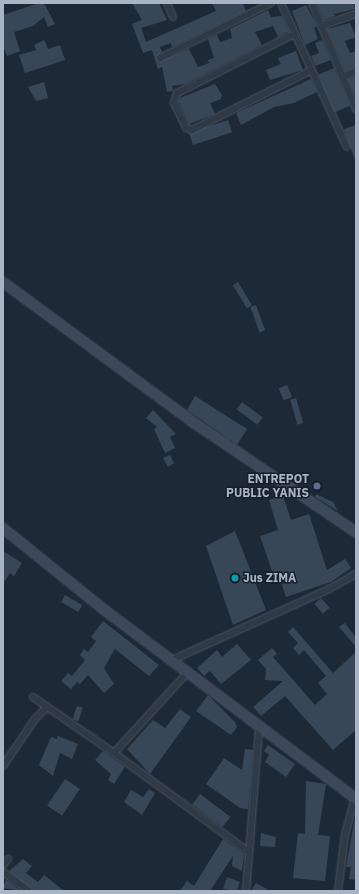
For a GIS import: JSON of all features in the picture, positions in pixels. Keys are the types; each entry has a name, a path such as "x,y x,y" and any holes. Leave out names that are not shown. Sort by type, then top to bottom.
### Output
{"main road":[{"path":"3,282 193,422 356,532"},
{"path":"3,528 259,728 355,799"}],"street":[{"path":"167,3 173,17"},
{"path":"160,58 271,3"},
{"path":"281,3 317,87 325,94 347,147"},
{"path":"312,3 356,109"},
{"path":"321,26 356,14"},
{"path":"294,34 177,93 174,103 185,127 192,130 310,71"},
{"path":"342,77 356,71"},
{"path":"172,660 329,589 356,574"},
{"path":"114,753 188,672"},
{"path":"33,697 114,753 249,852"},
{"path":"3,766 35,719 47,707"},
{"path":"246,891 259,728"},
{"path":"338,891 345,835 355,799"},
{"path":"3,865 8,858"},
{"path":"3,872 29,891"}],"building":[{"path":"39,3 44,3 55,24 48,27 44,17 33,26 14,32 20,51 7,56 3,46 3,15"},
{"path":"132,3 159,3 167,20 141,28 146,42 216,11 212,3 243,3 246,11 172,47 171,43 160,47 162,52 156,58 159,62 189,49 198,67 209,63 208,60 214,58 208,39 217,35 220,42 232,38 230,29 268,10 271,17 282,16 289,31 278,37 273,26 255,32 262,45 185,84 172,86 173,91 167,92 162,67 158,69 152,50 143,53 132,24 142,20"},
{"path":"354,3 355,9 334,14 335,16 324,20 317,4"},
{"path":"306,5 317,26 314,28 318,39 305,45 292,11"},
{"path":"350,23 356,37 345,41 350,53 356,51 356,67 345,71 327,29"},
{"path":"44,40 48,49 60,45 65,60 25,73 19,55 36,50 34,45"},
{"path":"322,40 331,60 315,66 311,56 319,53 315,43"},
{"path":"296,51 303,70 270,80 266,70 281,64 278,58"},
{"path":"334,68 350,106 334,112 318,75"},
{"path":"356,76 356,97 348,79"},
{"path":"311,79 317,92 294,103 274,107 241,125 236,113"},
{"path":"44,82 48,98 36,101 28,87"},
{"path":"215,84 222,95 221,99 210,103 215,114 189,124 179,102 180,98"},
{"path":"228,120 232,132 193,145 189,133"},
{"path":"356,125 356,160 355,160 344,129"},
{"path":"238,282 252,305 247,308 233,285"},
{"path":"256,305 265,330 260,332 250,307"},
{"path":"287,385 292,397 284,400 279,389"},
{"path":"195,396 247,429 237,445 187,410"},
{"path":"296,398 303,423 297,425 290,400"},
{"path":"242,402 263,418 257,425 237,409"},
{"path":"153,410 176,434 170,437 175,448 165,453 154,429 157,427 146,418"},
{"path":"170,455 174,463 168,467 163,458"},
{"path":"316,494 333,502 338,511 315,497"},
{"path":"283,496 291,520 309,514 327,570 345,559 351,568 331,582 286,597 280,579 275,580 260,536 278,530 269,500"},
{"name":"Jus ZIMA","path":"235,531 266,610 233,625 206,546"},
{"path":"3,551 22,563 14,576 10,573 3,584"},
{"path":"65,595 82,605 78,612 61,602"},
{"path":"321,598 330,608 323,614 314,604"},
{"path":"103,621 159,665 149,676 115,649 104,668 114,684 104,693 88,675 80,684 77,682 71,689 61,681 68,673 72,676 85,660 80,655 84,649 88,652 96,641 91,637"},
{"path":"345,623 356,638 356,647 339,627"},
{"path":"293,627 333,673 356,652 356,730 333,750 285,696 261,716 253,707 283,681 265,680 266,669 258,660 272,648 277,654 273,657 315,705 327,694 318,683 326,676 304,650 299,655 293,648 298,643 288,632"},
{"path":"237,644 251,660 221,684 210,671 204,676 197,668 217,650 222,657"},
{"path":"208,695 235,722 237,727 231,735 196,711"},
{"path":"77,706 83,708 78,721 73,719"},
{"path":"180,709 191,717 150,774 127,749 153,720 165,728"},
{"path":"58,736 78,744 72,759 60,753 53,776 39,765 51,737 57,739"},
{"path":"268,745 295,764 286,777 265,762 269,755 264,751"},
{"path":"245,749 253,750 248,809 240,808 206,784 224,758 242,770"},
{"path":"103,751 125,767 114,784 108,780 111,774 95,760"},
{"path":"65,779 80,789 62,816 47,806"},
{"path":"306,781 326,784 318,835 330,836 325,881 293,878 298,833 305,834"},
{"path":"149,789 155,793 142,815 124,802 131,790 143,797"},
{"path":"200,794 230,817 223,827 192,804"},
{"path":"356,812 356,880 349,879 351,867 346,867"},
{"path":"261,833 276,837 275,847 260,846"},
{"path":"223,839 244,854 242,871 232,866 233,856 210,891 180,891 187,881 194,886"},
{"path":"23,859 32,866 26,873 38,882 44,875 64,891 33,891 9,871"},
{"path":"227,877 240,882 237,891 223,889"},
{"path":"6,880 21,891 3,888"},
{"path":"256,883 270,891 251,891"}],"place":[{"name":"ENTREPOT PUBLIC YANIS","path":"317,486"},
{"name":"Jus ZIMA","path":"235,578"}]}
